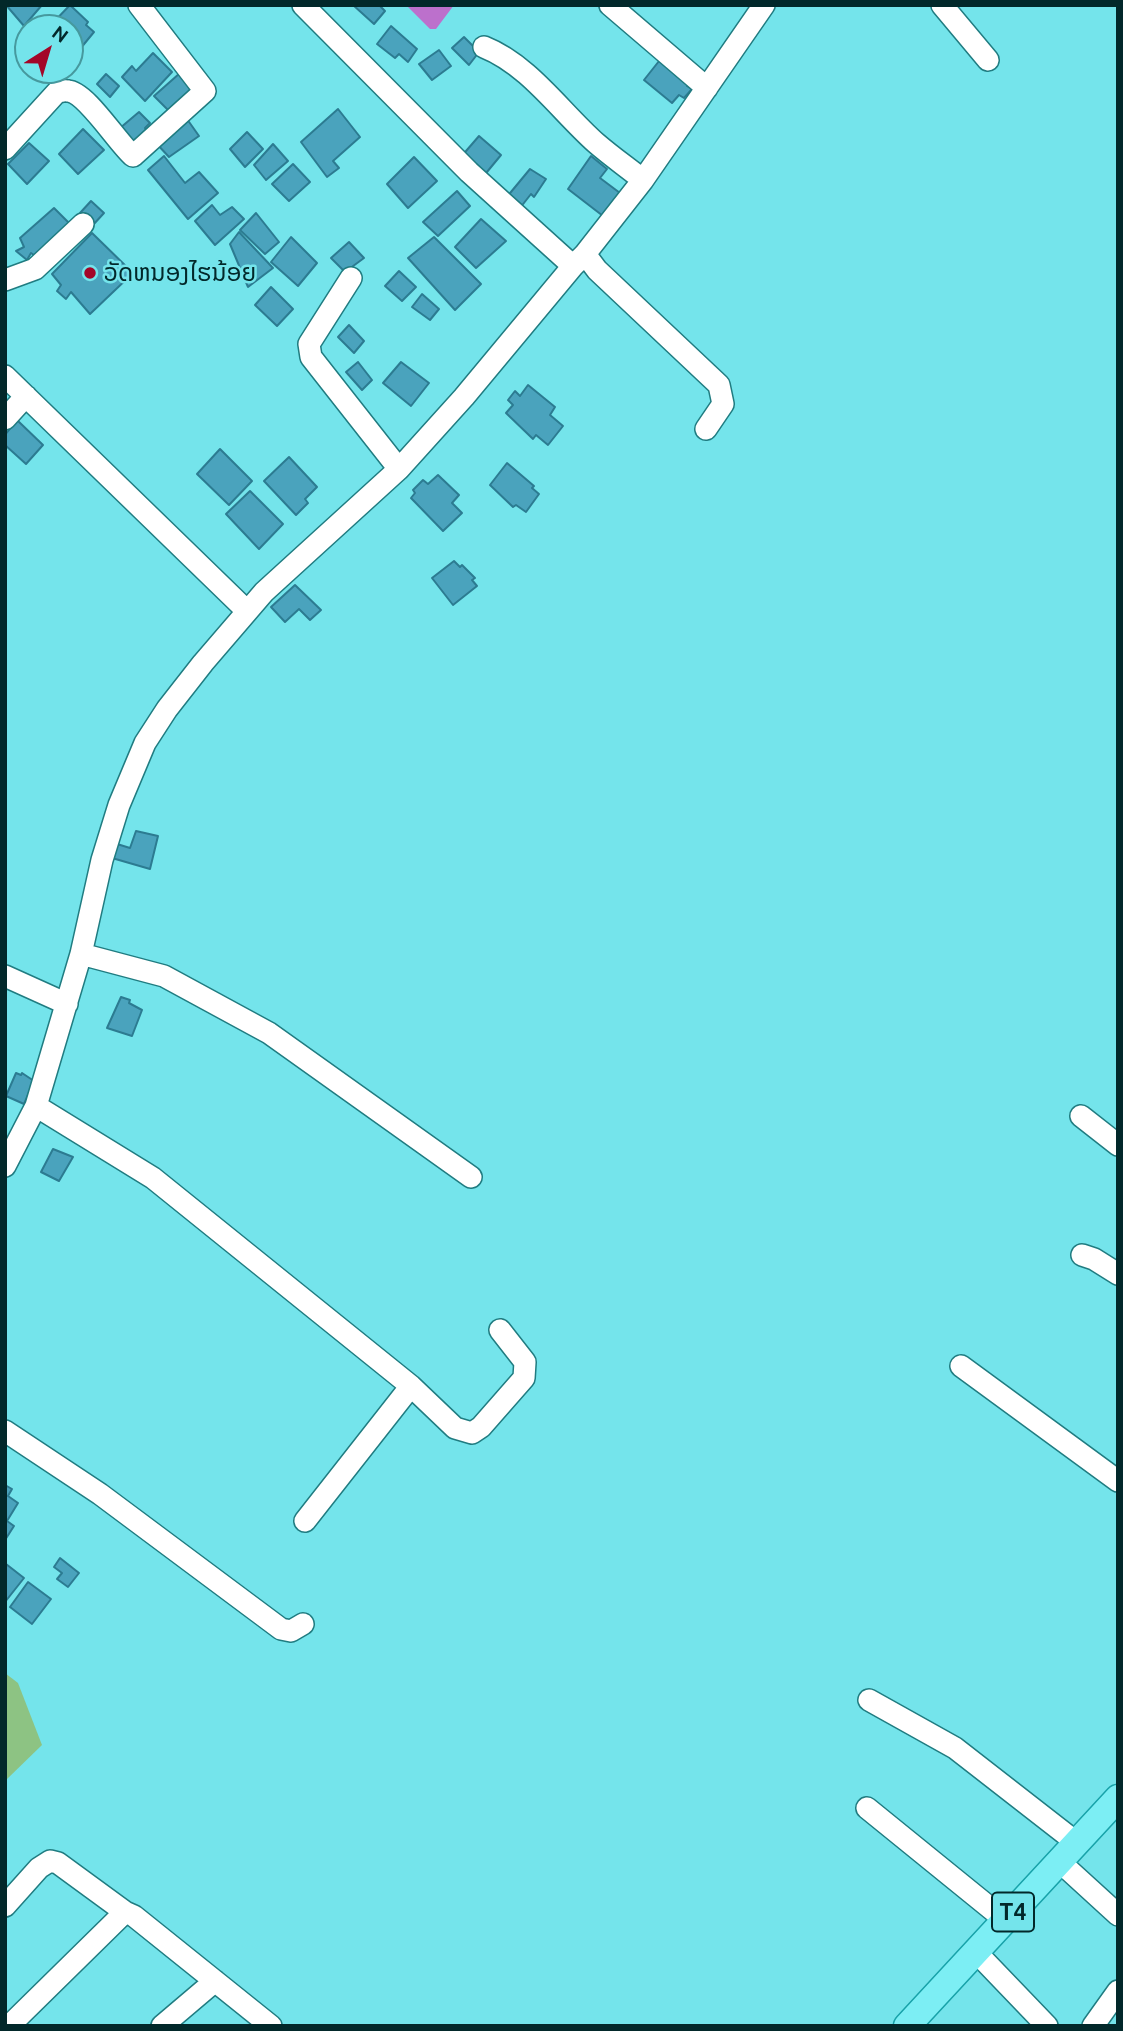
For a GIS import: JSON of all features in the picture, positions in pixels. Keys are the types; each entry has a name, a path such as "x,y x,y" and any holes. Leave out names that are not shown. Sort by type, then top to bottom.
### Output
{"main road":[{"name":"T4","path":"907,2026 1118,1798"}],"street":[{"path":"5,149 57,92 68,90 84,98 120,145 133,156 205,91 139,5"},
{"path":"303,5 469,172 579,260 597,270 719,385 723,404 706,429"},
{"path":"610,5 707,88"},
{"path":"5,1166 36,1106 81,954 102,860 118,804 145,743 174,700 264,592 400,469 579,260 643,180 764,5"},
{"path":"942,5 988,60"},
{"path":"484,47 499,53 545,92 595,142 643,180"},
{"path":"5,280 35,269 83,224"},
{"path":"351,278 309,344 311,356 400,469"},
{"path":"5,376 247,611"},
{"path":"5,419 26,396"},
{"path":"81,954 164,976 269,1033 471,1178"},
{"path":"5,976 67,1004"},
{"path":"36,1106 153,1178 411,1386 455,1428 472,1433 481,1427 524,1378 524,1362 499,1330"},
{"path":"1081,1116 1118,1145"},
{"path":"1082,1255 1118,1274"},
{"path":"961,1366 1118,1480"},
{"path":"305,1521 411,1386"},
{"path":"5,1431 100,1494 281,1629 291,1630 303,1624"},
{"path":"869,1700 955,1748 1068,1852 1118,1915"},
{"path":"867,1808 1005,1920"},
{"path":"5,1906 38,1868 50,1861 58,1863 134,1916 271,2026"},
{"path":"9,2026 125,1912"},
{"path":"975,1951 1047,2026"},
{"path":"162,2026 215,1981"},
{"path":"1093,2026 1118,1991"}],"green space":[{"path":"5,1673 18,1683 42,1745 5,1781"}],"shaded area":[{"path":"406,5 454,5 436,29 430,29"}],"building":[{"path":"6,5 42,5 34,14 14,14"},
{"path":"70,5 80,14 61,14"},
{"path":"353,5 379,5 385,11 374,24"},
{"path":"84,18 88,22 86,25 94,32 84,44"},
{"path":"391,26 417,49 408,62 399,54 395,58 377,44"},
{"path":"464,37 479,52 469,65 452,48"},
{"path":"439,50 451,66 432,80 419,64"},
{"path":"153,53 172,72 145,101 122,77 132,66 136,71"},
{"path":"663,56 691,81 687,86 692,89 684,98 679,95 672,103 644,80"},
{"path":"180,73 195,89 170,112 154,96"},
{"path":"106,74 119,86 110,97 97,84"},
{"path":"338,109 360,137 333,161 339,168 327,177 301,142"},
{"path":"139,112 150,123 145,128 150,134 131,152 113,134"},
{"path":"187,119 199,136 169,157 156,143"},
{"path":"83,129 104,150 78,174 59,154"},
{"path":"247,132 263,149 245,167 230,149"},
{"path":"479,136 501,155 482,178 460,158"},
{"path":"29,143 49,161 27,184 8,164"},
{"path":"273,144 288,161 266,180 254,165"},
{"path":"164,156 185,183 199,172 218,193 188,219 148,170"},
{"path":"591,156 607,169 600,178 620,193 603,216 568,189"},
{"path":"414,157 437,181 408,208 387,184"},
{"path":"293,164 310,182 289,201 272,184"},
{"path":"530,169 546,179 534,197 531,194 520,208 506,198"},
{"path":"457,191 470,206 438,236 423,222"},
{"path":"91,201 104,213 93,225 80,213"},
{"path":"212,205 220,215 232,207 244,219 215,245 195,221"},
{"path":"54,208 71,225 37,257 31,253 27,260 16,251 24,247 20,238"},
{"path":"256,213 279,242 265,254 240,230"},
{"path":"481,219 506,241 476,268 455,247"},
{"path":"239,232 273,268 248,287 230,244"},
{"path":"92,233 133,273 90,314 71,292 66,299 57,291 61,285 52,274"},
{"path":"291,237 317,263 298,286 271,262"},
{"path":"434,237 481,284 455,310 408,258"},
{"path":"349,242 364,258 345,272 331,258"},
{"path":"399,271 416,287 402,301 385,286"},
{"path":"271,287 293,309 277,326 255,305"},
{"path":"422,294 439,309 430,320 412,307"},
{"path":"349,325 364,341 354,353 338,337"},
{"path":"358,362 372,380 362,390 346,372"},
{"path":"401,362 429,383 411,406 383,383"},
{"path":"528,385 555,407 550,415 563,426 548,445 536,435 533,439 506,413 513,405 508,400 515,391 520,396"},
{"path":"17,420 43,445 26,464 5,445 5,435"},
{"path":"220,449 252,481 229,505 197,474"},
{"path":"289,457 317,487 305,499 308,503 296,515 264,481"},
{"path":"507,463 534,486 532,488 539,494 526,512 516,505 513,507 490,485"},
{"path":"438,475 459,495 452,503 462,513 443,531 411,498 415,493 413,490 423,480 428,484"},
{"path":"250,491 283,524 259,549 226,514"},
{"path":"454,561 475,578 472,580 477,586 453,605 432,578"},
{"path":"295,585 321,610 310,620 299,609 285,622 271,607"},
{"path":"136,831 158,836 150,869 112,858 117,844 130,848"},
{"path":"121,997 130,1000 129,1003 142,1010 132,1036 107,1028"},
{"path":"16,1073 22,1073 34,1081 24,1104 6,1096"},
{"path":"53,1149 73,1157 59,1181 41,1172"},
{"path":"5,1485 12,1489 8,1496 18,1503 7,1521 14,1526 5,1540"},
{"path":"60,1558 79,1573 68,1587 57,1579 62,1573 54,1567"},
{"path":"5,1565 24,1578 5,1602"},
{"path":"28,1582 51,1599 32,1624 10,1607"}],"place":[{"name":"ວັດຫນອງໄຮນ້ອຍ","path":"90,273"}]}
